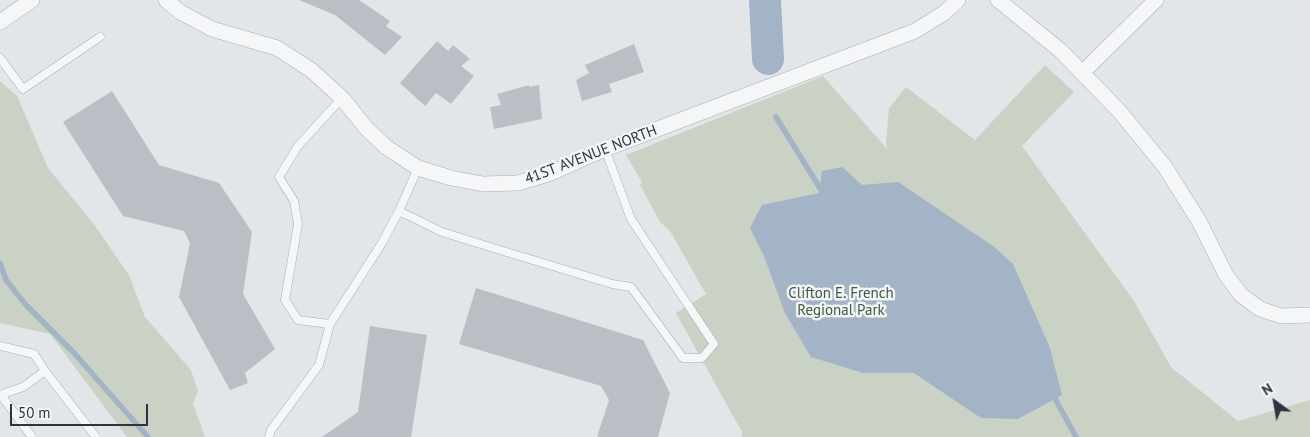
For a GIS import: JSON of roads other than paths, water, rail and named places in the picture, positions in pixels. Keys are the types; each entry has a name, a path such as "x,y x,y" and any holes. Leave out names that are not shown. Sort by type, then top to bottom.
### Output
{"street":[{"path":"0,22 32,0"},
{"name":"41ST AVENUE NORTH","path":"166,0 180,12 212,29 277,48 311,70 342,98 366,128 386,146 418,168 451,178 484,184 518,183 551,174 605,149 914,31 944,13 958,0"},
{"path":"998,0 1061,51 1120,112 1164,167 1199,221 1226,275 1241,295 1260,309 1282,316 1310,315"},
{"path":"1083,72 1156,0"}],"lane":[{"path":"0,58 24,89 100,37"},
{"path":"330,324 298,320 285,300 298,224 294,201 279,177 298,146 342,98"},
{"path":"398,211 442,232 612,284 631,287 683,358 702,358 714,344 632,219 605,149"},
{"path":"269,437 271,430 319,365 330,324 382,243 418,168"},
{"path":"0,346 34,354 96,437"},
{"path":"32,437 0,395 23,387 45,371"}],"water":[{"path":"842,167 862,185 898,182 993,246 1013,264 1050,348 1062,395 1018,419 981,418 914,373 863,373 811,357 785,313 764,256 750,228 762,205 819,193 822,171"}],"waterway":[{"path":"765,0 768,59"},
{"path":"776,117 823,193"},
{"path":"0,263 6,280 26,305 74,353 148,437"},
{"path":"1052,393 1076,437"}],"park label":[{"name":"Clifton E. French Regional Park","path":"841,302"}]}
